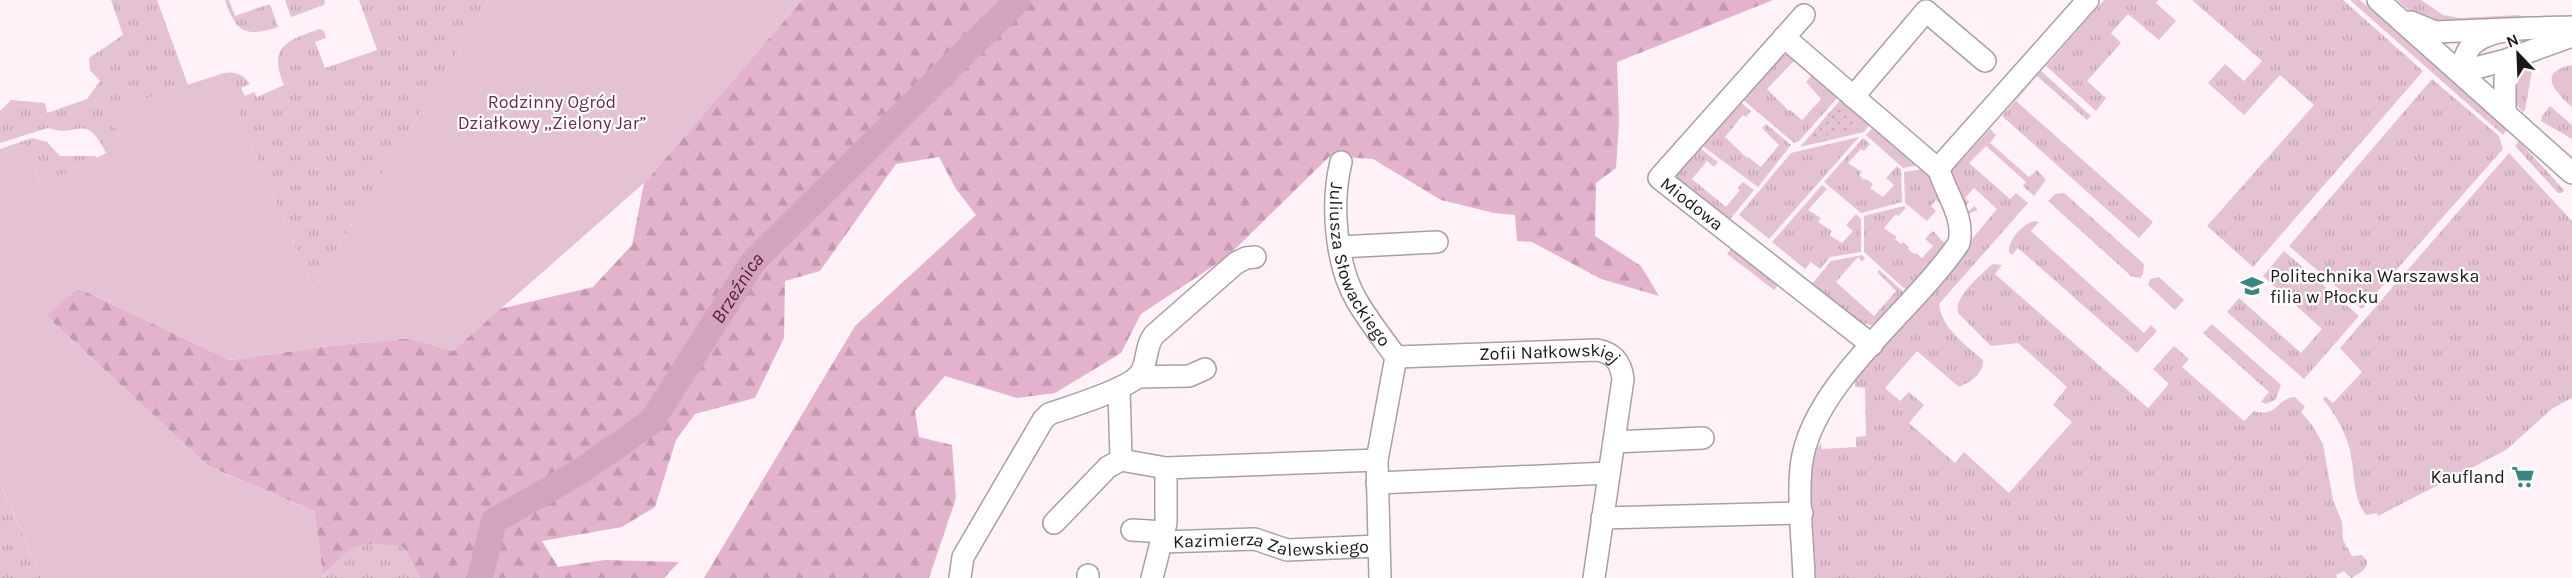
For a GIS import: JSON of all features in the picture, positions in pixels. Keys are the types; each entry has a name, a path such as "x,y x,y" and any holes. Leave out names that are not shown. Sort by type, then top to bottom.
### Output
{"street":[{"path":"1939,170 2088,0"},
{"path":"2378,0 2572,173"},
{"path":"1853,97 1926,11 1984,61"},
{"name":"Miodowa","path":"1804,15 1659,178 1872,345"},
{"path":"2397,16 2435,32 2572,27"},
{"path":"2460,72 2469,48 2481,38 2532,28"},
{"path":"2460,72 2516,56 2572,36"},
{"path":"1784,37 1939,170 1960,222 1961,233 1959,243 1837,386 1808,435 1801,466 1804,578"},
{"path":"2505,112 2505,78 2516,56"},
{"name":"Juliusza Słowackiego","path":"1341,162 1336,198 1339,248 1347,281 1357,301 1396,357 1377,460 1380,578"},
{"path":"1339,248 1437,242"},
{"path":"1121,460 1128,383 1141,372 1148,344 1154,334 1236,263 1255,257"},
{"name":"Zofii Nałkowskiej","path":"1396,357 1597,351 1608,352 1617,360 1622,369 1623,379 1594,578"},
{"path":"960,578 963,557 1043,420 1049,414 1128,383 1189,376 1205,369"},
{"path":"1614,441 1703,438"},
{"path":"1054,524 1107,467 1121,460 1166,468 1377,460"},
{"name":"Kazimierza Zalewskiego","path":"1152,578 1163,537 1166,468"},
{"path":"1377,483 1609,473"},
{"path":"1602,518 1802,513"},
{"name":"Kazimierza Zalewskiego","path":"1131,530 1163,537 1255,539 1287,550 1378,546"}],"green space":[{"path":"111,0 157,0 188,85 111,110 119,140 114,149 106,153 92,132 80,128 58,130 48,128 0,143 0,111 11,100 45,103 47,113 87,99 100,81 90,70 89,58 123,35"},
{"path":"225,0 229,0 235,16 270,4 278,27 257,32 243,30 233,19"},
{"path":"285,0 325,0 324,5 291,17"},
{"path":"359,0 489,0 313,288 221,74 234,73 244,78 250,84 241,88 245,96 254,92 257,97 284,85 279,72 279,53 290,41 320,29 324,31 326,38 315,42 325,68 377,50"},
{"name":"Rodzinny Ogród Działkowy „Zielony Jar”","path":"489,0 802,0 644,183 453,351 410,338 329,346 230,360 78,288 46,316 208,466 314,511 323,576 322,578 42,578 0,483 0,154 25,144 41,186 114,149 119,139 110,110 221,74 313,288"},
{"path":"802,0 1773,0 1617,62 1619,122 1616,168 1596,183 1595,236 1641,266 1659,296 1601,279 1532,242 1517,241 1515,215 1494,213 1441,200 1373,159 1330,156 1227,257 1141,314 1121,353 1055,393 1017,398 945,376 915,411 919,437 952,445 956,498 929,578 704,578 855,326 976,215 956,189 939,157 896,164 820,271 785,281 784,338 755,398 695,414 676,440 655,507 622,527 542,541 558,567 605,560 679,562 664,578 420,578 404,547 376,544 366,544 350,550 323,576 314,511 208,466 45,315 78,288 230,360 329,346 410,338 453,351 499,309 593,287 632,245 644,183"},
{"path":"2104,0 2158,0 2156,3 2176,21 2159,40 2128,14 2111,33 2121,43 2087,81 2106,98 2096,111 2046,66"},
{"path":"2192,0 2343,0 2423,71 2253,267 2207,226 2314,105 2280,75 2244,115 2208,83 2225,64 2244,81 2262,61"},
{"path":"2350,0 2360,0 2507,130 2503,135"},
{"path":"2397,0 2421,0 2443,15 2460,18 2518,15 2526,18 2528,24 2445,26 2419,19"},
{"path":"2535,54 2523,112 2512,101 2512,71"},
{"path":"1781,55 1796,59 1767,89 1789,111 1802,120 1821,99 1806,82 1813,74 1839,96 1799,141 1794,143 1741,98"},
{"path":"2572,65 2572,107 2555,89 2552,77 2554,72"},
{"path":"2041,71 2091,116 2087,120 2037,76 2016,101 2153,222 2139,238 2002,116"},
{"path":"2432,79 2499,136 2503,149 2362,309 2289,246"},
{"path":"1841,99 1871,123 1864,132 1800,147"},
{"path":"1739,101 1751,111 1746,117 1743,115 1725,137 1747,158 1761,167 1779,145 1762,128 1766,124 1791,145 1758,187 1700,144"},
{"path":"2550,106 2572,125 2572,139 2541,121"},
{"path":"1838,107 1858,122 1857,129 1813,138 1812,135"},
{"path":"1874,126 1919,165 1903,168 1866,135"},
{"path":"1990,129 1996,135 1990,143 2029,177 2037,170 2046,180 2034,196 2023,186 2026,182 1986,146 1969,163 2010,199 2016,193 2028,203 1939,304 1950,329 1983,360 1979,373 1959,387 1917,351 1885,388 1900,401 1909,392 1924,405 1909,423 1955,463 1964,452 2009,493 2072,422 2053,405 2067,387 2018,343 1991,346 1958,313 1963,294 1973,282 1993,264 2002,265 1995,274 2148,408 2169,384 2153,369 2174,346 2189,359 2182,367 2244,421 2254,411 2268,412 2289,398 2295,397 2305,407 2301,412 2323,444 2333,500 2342,522 2343,540 2352,556 2362,555 2367,561 2362,572 2351,578 2344,571 2336,575 2337,578 1814,578 1811,467 1813,455 1821,443 1822,449 1856,447 1856,437 1866,436 1865,388 1855,387 1855,379 1997,209 1974,188 1965,198 1969,202 1965,208 1969,211 1974,206 1978,210 1965,215 1946,173 1957,162 1960,162"},
{"path":"1859,137 1769,239 1739,215 1791,153"},
{"path":"32,138 47,142 60,156 96,156 97,158 41,186 25,144 0,154 0,149"},
{"path":"1863,138 1870,144 1864,151 1861,149 1848,163 1862,172 1859,175 1873,184 1870,188 1883,197 1894,185 1886,178 1897,166 1901,170 1902,202 1861,213 1824,182"},
{"path":"2519,141 2564,190 2562,193 2558,193 2515,146"},
{"path":"1698,147 1718,162 1714,167 1707,161 1692,179 1726,207 1740,190 1738,188 1743,182 1754,190 1727,223 1677,180 1677,172"},
{"path":"2509,153 2572,221 2572,398 2553,408 2506,450 2378,516 2377,513 2366,515 2356,492 2348,443 2339,423 2323,399 2325,396 2333,403 2362,372 2340,348"},
{"path":"1924,169 1933,182 1942,205 1936,200 1931,206 1936,211 1927,221 1905,203 1904,172"},
{"path":"1822,185 1827,189 1808,210 1821,218 1818,222 1832,231 1829,235 1842,243 1853,231 1846,225 1856,214 1861,219 1861,252 1830,257 1820,269 1811,262 1805,269 1772,242"},
{"path":"2064,193 2144,264 2140,278 2131,276 2048,201 2055,194"},
{"path":"1904,206 1906,208 1898,216 1896,214 1884,228 1897,237 1895,239 1901,244 1903,242 1909,247 1908,249 1922,258 1933,246 1925,239 1933,231 1947,246 1907,291 1864,252 1864,216"},
{"path":"2030,222 2039,222 2031,231 2144,333 2151,325 2157,331 2137,353 2018,248 2012,255 2009,252 2011,242 2017,233"},
{"path":"1731,248 1778,285 1774,290 1727,254"},
{"path":"2284,251 2359,316 2304,379 2227,312 2239,298 2301,353 2322,329 2263,276"},
{"path":"1862,255 1865,258 1862,261 1858,257 1836,282 1874,316 1896,291 1877,272 1879,270 1906,294 1874,326 1859,322 1812,284 1831,261"},
{"path":"2159,277 2184,300 2175,310 2148,285 2150,279"},
{"path":"2212,324 2281,385 2275,400 2266,404 2261,402 2269,392 2203,333"},
{"path":"0,483 2,488 42,578 0,578"},
{"path":"367,543 404,547 420,578 322,578 347,549"}],"waterway":[{"name":"Brzeźnica","path":"480,578 494,521 581,471 652,421 753,262 1018,0"}],"place":[{"name":"Politechnika Warszawska filia w Płocku","path":"2252,286"},
{"name":"Kaufland","path":"2523,477"}]}
